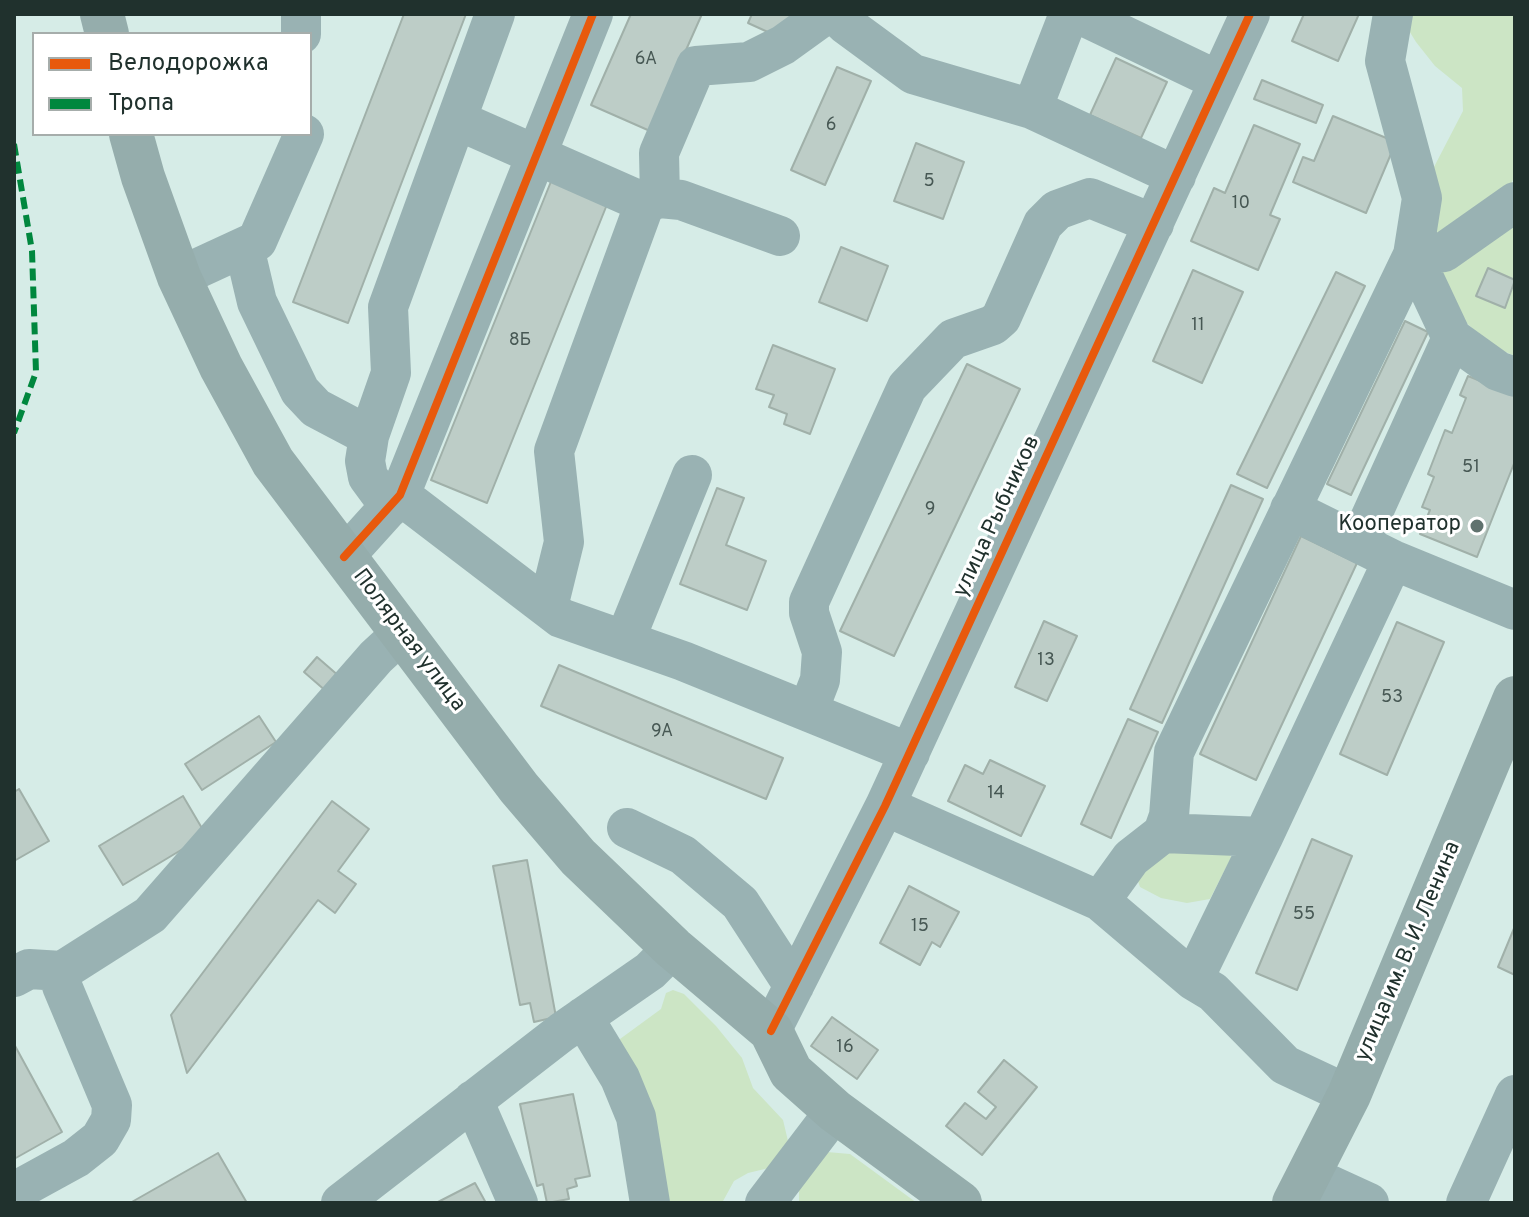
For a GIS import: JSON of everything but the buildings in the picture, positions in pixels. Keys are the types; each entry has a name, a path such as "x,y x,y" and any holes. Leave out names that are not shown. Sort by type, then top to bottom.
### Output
{"main road":[{"name":"Полярная улица","path":"132,136 179,277 221,367 273,462 519,788 578,857 673,948 771,1031"},
{"name":"улица им. В. И. Ленина","path":"1302,1189 1349,1095 1504,752 1515,698"},
{"path":"771,1031 791,1072 835,1111 960,1203"}],"street":[{"path":"495,14 388,307 391,373 369,436 365,461 368,477 395,501 561,618 625,640 910,753"},
{"path":"344,557 395,501 593,14"},
{"path":"548,607 564,542 554,451 652,201 659,153 696,66 749,62 783,45 826,14"},
{"path":"841,14 845,24 913,74 1032,109 1176,176"},
{"path":"1032,109 1069,14"},
{"path":"1079,14 1142,28 1219,81"},
{"name":"улица Рыбников","path":"771,1031 910,753 1250,14"},
{"path":"1100,901 1131,858 1163,833 1169,816 1174,752 1413,255 1422,198 1385,61 1393,14"},
{"path":"457,120 652,201 681,200 780,236"},
{"path":"179,277 257,241 303,136"},
{"path":"808,711 820,680 822,652 809,613 809,602 907,387 953,339 993,325 1001,318 1043,224 1057,210 1090,198 1154,224"},
{"path":"1413,255 1444,252 1515,202"},
{"path":"244,247 257,302 300,391 316,408 369,436"},
{"path":"1413,255 1452,338 1498,371 1515,377"},
{"path":"1193,980 1263,837 1376,552 1452,338"},
{"path":"625,640 692,475"},
{"path":"1290,509 1376,552 1511,597"},
{"path":"14,977 29,969 62,971 150,915 376,657 401,634"},
{"path":"885,806 1100,901 1193,980 1213,992 1285,1065 1349,1095"},
{"path":"627,828 683,855 740,903 794,986"},
{"path":"1163,833 1263,837"},
{"path":"341,1203 583,1017 650,971 673,948"},
{"path":"14,1192 76,1158 100,1139 111,1120 112,1105 62,986 62,971"},
{"path":"583,1017 620,1078 636,1117 650,1203"},
{"path":"1466,1203 1515,1095"},
{"path":"473,1100 518,1203"},
{"path":"766,1203 835,1111"},
{"path":"1302,1189 1369,1203"}],"green space":[{"path":"1411,14 1515,14 1515,174 1505,202 1515,210 1515,356 1491,346 1457,314 1425,228 1434,167 1463,111 1462,88 1435,66 1416,42 1408,29"},
{"path":"1229,846 1231,858 1210,899 1187,903 1161,898 1140,887 1135,873 1149,848"},
{"path":"673,990 684,994 742,1058 753,1088 783,1120 788,1141 773,1167 748,1173 734,1181 722,1203 657,1203 619,1048 620,1039 661,1009 666,993"},
{"path":"827,1152 850,1154 917,1203 799,1203 799,1184"}],"marked path":[{"path":"14,144 32,251 36,372 14,433"}],"cycle path":[{"path":"344,557 400,495 593,14"},
{"path":"771,1031 885,806 1250,14"}],"place":[{"name":"Кооператор","path":"1477,526"}]}
